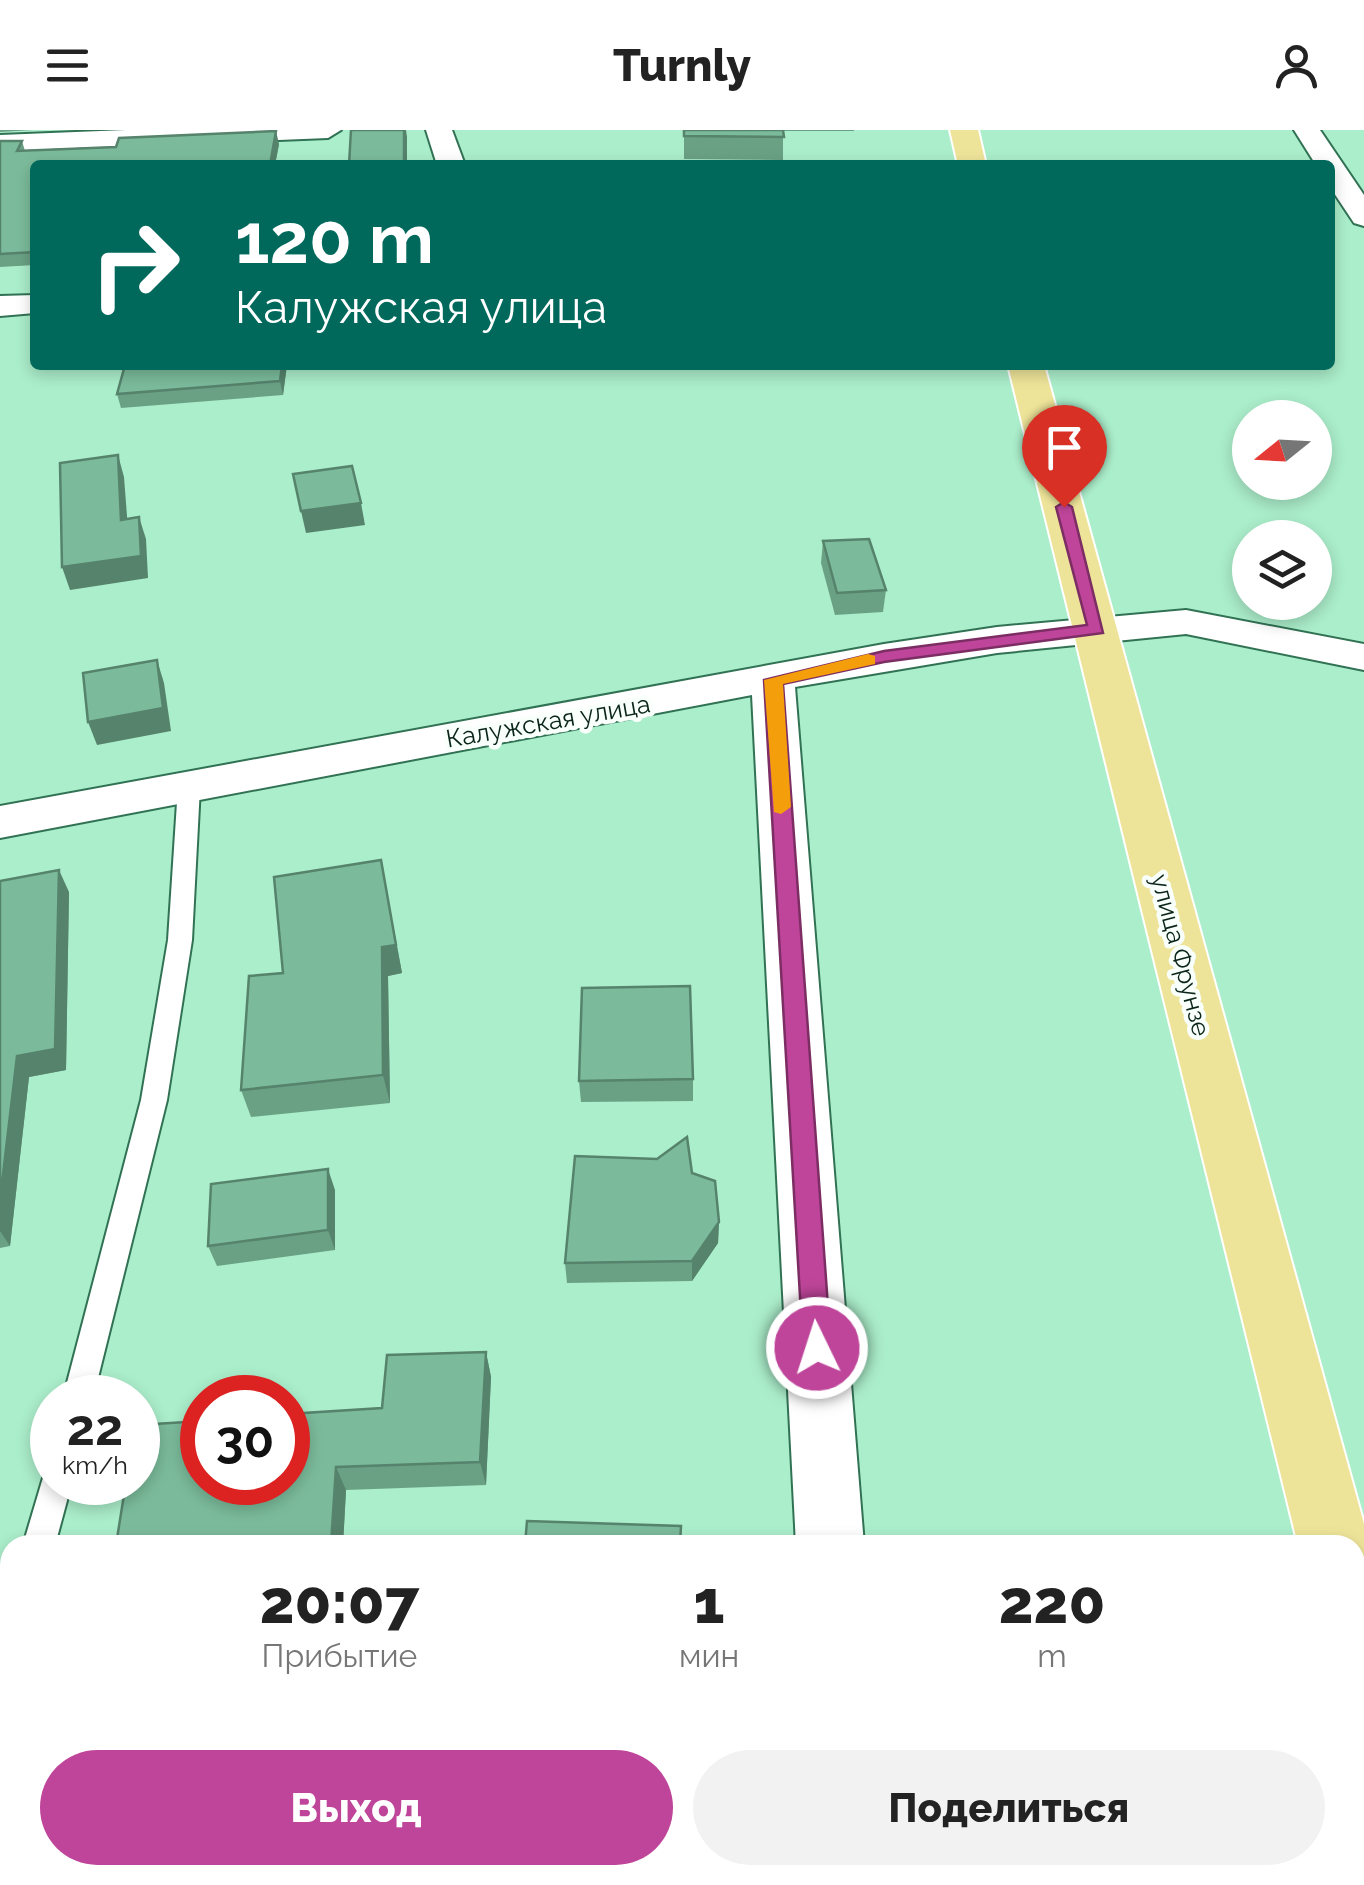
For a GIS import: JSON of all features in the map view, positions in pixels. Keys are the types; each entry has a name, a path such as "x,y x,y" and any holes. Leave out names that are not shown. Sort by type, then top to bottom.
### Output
{"main road":[{"path":"964,130 971,160"},
{"name":"улица Фрунзе","path":"1027,370 1331,1535"}],"street":[{"path":"0,143 74,136 328,130"},
{"path":"439,130 449,160"},
{"path":"1307,130 1327,160"},
{"path":"1335,173 1364,217"},
{"path":"0,306 30,304"},
{"name":"Калужская улица","path":"0,822 884,657 1097,629 1186,622 1364,657"},
{"path":"773,680 829,1535"}],"lane":[{"path":"84,1375 154,1100 180,940 189,787"},
{"path":"42,1535 50,1505"}],"building":[{"path":"351,130 404,130 404,160 349,160"},
{"path":"684,130 783,130 784,137 684,136"},
{"path":"276,131 271,160 30,160 30,252 0,254 0,141 22,141 17,151 116,147 119,138"},
{"path":"124,370 281,370 280,381 117,394"},
{"path":"118,455 121,520 139,517 141,556 62,567 60,463"},
{"path":"352,466 361,503 301,511 293,474"},
{"path":"869,539 886,590 837,593 823,541"},
{"path":"157,660 163,708 88,722 83,673"},
{"path":"381,860 396,945 382,947 383,1075 241,1090 249,976 283,973 274,877"},
{"path":"59,870 55,1049 17,1056 0,1200 0,881"},
{"path":"690,986 693,1079 579,1081 582,988"},
{"path":"687,1137 692,1173 715,1181 719,1222 692,1261 565,1263 575,1156 657,1159"},
{"path":"328,1169 328,1230 208,1246 211,1184"},
{"path":"486,1352 480,1462 336,1467 332,1535 118,1535 122,1505 160,1505 160,1424 180,1422 180,1505 310,1505 310,1413 382,1408 387,1355"},
{"path":"527,1521 681,1526 681,1535 526,1535"}],"slow traffic":[{"path":"781,807 773,680 868,660"}],"route":[{"path":"817,1348 773,680 884,657 1097,629 1064,507"}]}
